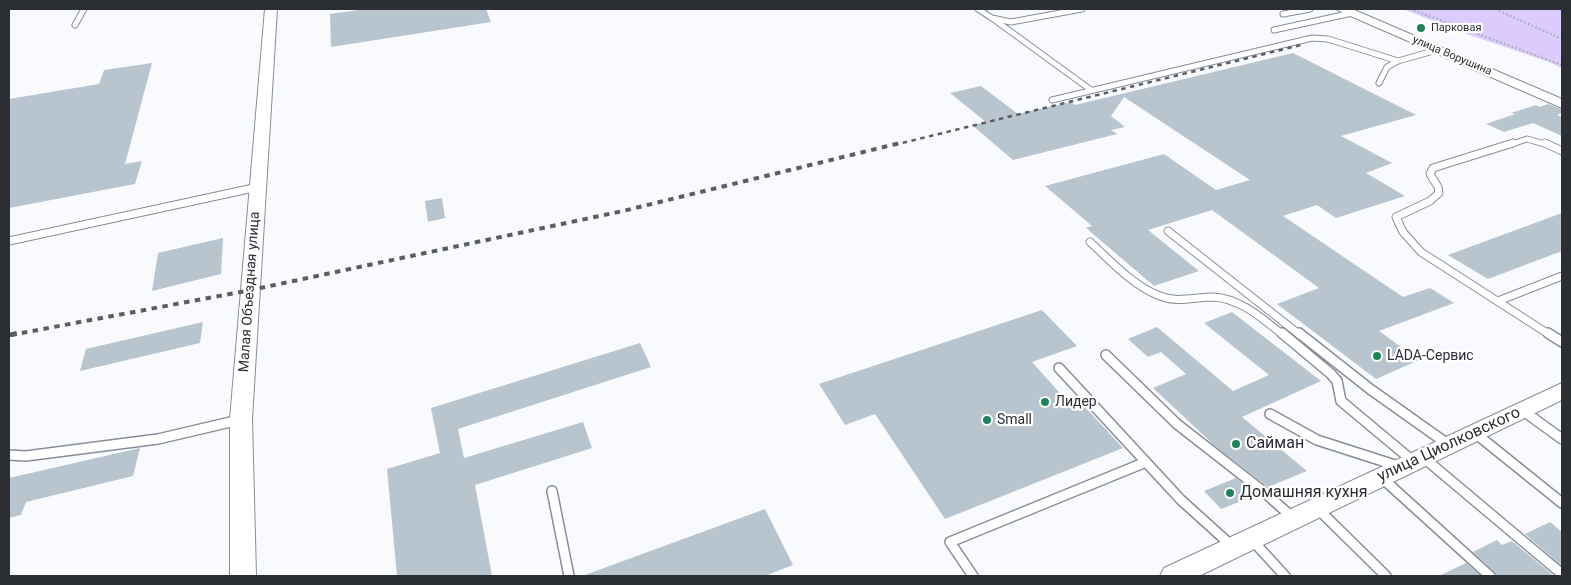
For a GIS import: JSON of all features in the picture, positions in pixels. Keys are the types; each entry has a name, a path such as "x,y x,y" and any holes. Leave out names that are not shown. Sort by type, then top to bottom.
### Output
{"street":[{"name":"Малая Объездная улица","path":"243,576 241,419 271,9"},
{"name":"улица Ворушина","path":"1347,11 1562,104"},
{"name":"улица Циолковского","path":"1173,576 1198,571 1242,543 1562,391"}],"lane":[{"path":"75,25 84,9"},
{"path":"978,9 1092,90"},
{"path":"992,18 1001,21 1016,21 1082,9"},
{"path":"1283,14 1310,9"},
{"path":"1274,30 1347,11"},
{"path":"1052,100 1312,38 1336,41 1398,61"},
{"path":"1379,83 1387,67 1398,61 1437,50"},
{"path":"1562,151 1540,141 1527,139 1433,168 1430,174 1438,187 1439,193 1433,200 1405,210 1396,218 1399,229 1421,252 1562,342"},
{"path":"9,241 258,187"},
{"path":"1168,231 1370,389 1449,445"},
{"path":"1090,242 1145,289 1158,296 1169,299 1211,297 1228,300 1255,314 1331,374 1337,381 1341,401 1413,462 1562,574"},
{"path":"1498,301 1562,276"},
{"path":"1106,356 1176,424 1264,492 1294,519"},
{"path":"1059,368 1181,500 1285,576"},
{"path":"1522,410 1562,439"},
{"path":"1270,414 1292,428 1317,440 1413,462"},
{"path":"9,455 26,456 158,438 241,419"},
{"path":"1475,433 1562,503"},
{"path":"972,576 950,542 1146,462"},
{"path":"1381,477 1490,576"},
{"path":"552,491 569,576"},
{"path":"1317,508 1386,576"}],"path":[{"path":"1410,9 1562,65"},
{"path":"1495,9 1561,39"}],"shaded area":[{"path":"1403,9 1562,9 1562,68 1455,30"}],"building":[{"path":"366,9 486,9 491,22 331,47 330,14"},
{"path":"1293,53 1416,115 1341,136 1392,163 1366,173 1405,196 1336,218 1317,205 1283,216 1403,297 1430,288 1454,303 1379,331 1419,360 1376,379 1277,304 1319,288 1212,210 1148,230 1199,271 1154,286 1086,228 1092,226 1045,186 1164,154 1216,190 1250,180 1124,97 1111,116 1125,127 1111,130 1117,134 1013,160 972,125 986,122 950,93 981,86 1018,114 1071,102 1075,105"},
{"path":"152,63 125,164 142,161 135,184 9,208 9,99 99,84 104,70"},
{"path":"1548,104 1561,109 1562,113 1557,115 1562,117 1562,136 1533,123 1504,132 1486,124 1515,114 1511,113 1536,105 1539,107"},
{"path":"442,198 445,218 428,222 425,201"},
{"path":"1562,213 1562,251 1488,279 1448,255"},
{"path":"223,238 221,274 152,291 158,253"},
{"name":"Small","path":"1042,310 1077,346 1032,362 1076,411 1085,407 1123,448 945,519 875,414 845,425 819,384"},
{"path":"1232,312 1321,381 1242,417 1307,471 1268,487 1215,446 1153,388 1186,374 1161,352 1148,357 1128,339 1157,327 1233,391 1269,375 1204,323"},
{"path":"203,322 200,343 80,371 86,349"},
{"path":"640,343 651,367 458,429 464,458 583,422 592,448 475,485 492,576 397,576 387,469 440,453 431,408"},
{"path":"140,448 133,476 26,502 21,515 9,518 9,478"},
{"path":"1236,478 1257,495 1221,509 1204,491"},
{"path":"765,509 793,565 765,576 585,576 585,575"},
{"path":"1550,522 1562,532 1562,566 1525,534"},
{"path":"1497,540 1502,545 1512,541 1554,576 1496,576 1494,571 1473,552"},
{"path":"1466,563 1481,576 1439,576"}],"railway":[{"path":"894,145 1301,45"},
{"path":"11,335 251,290 623,211 900,143"},
{"path":"9,335 18,333"}],"place":[{"name":"Парковая","path":"1421,28"},
{"name":"LADA-Сервис","path":"1377,356"},
{"name":"Лидер","path":"1045,402"},
{"name":"Small","path":"987,420"},
{"name":"Сайман","path":"1236,444"},
{"name":"Домашняя кухня","path":"1230,493"}]}
